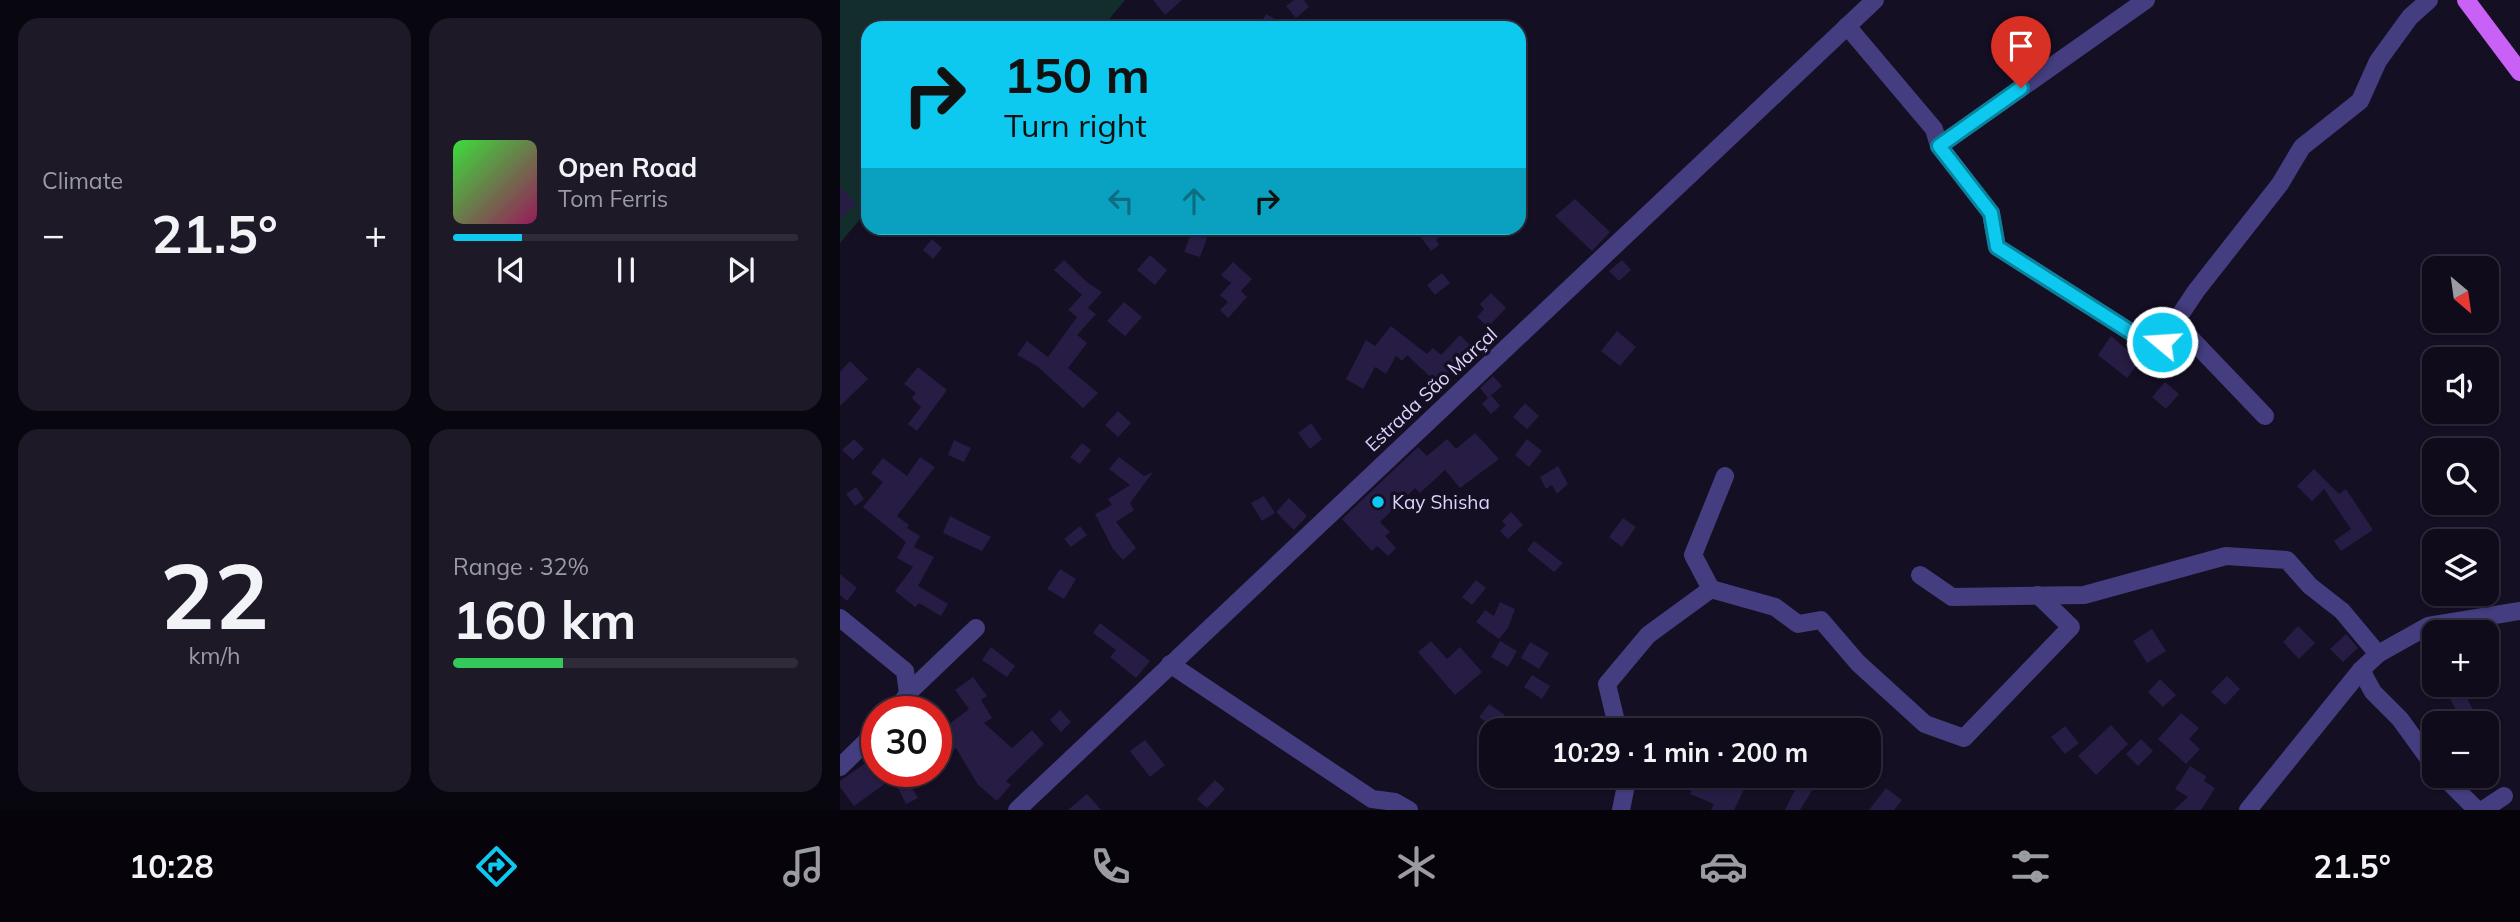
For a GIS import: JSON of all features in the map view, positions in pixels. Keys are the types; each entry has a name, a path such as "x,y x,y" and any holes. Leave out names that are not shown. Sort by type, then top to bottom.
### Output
{"main road":[{"path":"2466,0 2520,72"}],"street":[{"name":"Estrada São Marçal","path":"1017,810 1875,0"},
{"path":"1939,146 2146,0"},
{"path":"1847,26 1934,129 1939,146 1991,213 1997,247 2137,336 2162,342 2280,184 2302,147 2360,101 2378,61 2410,18 2429,0"},
{"path":"2175,322 2265,416"},
{"path":"1725,476 1693,555 1710,589 1775,607 1798,624 1821,620 1858,663 1926,724 1964,738 2071,627 2038,595"},
{"path":"1920,575 1952,597 2084,595 2226,556 2287,560 2310,586 2342,611 2378,654"},
{"path":"1615,718 1607,684 1648,635 1710,589"},
{"path":"2248,810 2361,670 2378,654 2428,626 2520,611"},
{"path":"840,618 905,671 908,693"},
{"path":"906,696 976,628"},
{"path":"1170,664 1372,799 1395,802 1409,810"},
{"path":"2361,670 2373,692 2400,719 2422,749"},
{"path":"840,768 861,748"},
{"path":"1620,810 1626,788"},
{"path":"2455,788 2477,810"},
{"path":"2483,810 2504,796"}],"green space":[{"path":"840,0 1125,0 1108,21 861,21 861,218 840,243"}],"building":[{"path":"1153,0 1182,0 1165,15"},
{"path":"1294,0 1304,0 1309,7 1296,18 1286,6"},
{"path":"1266,14 1278,21 1262,21"},
{"path":"840,186 856,204 840,219"},
{"path":"1575,199 1610,232 1592,251 1555,216"},
{"path":"1190,235 1207,238 1200,257 1184,252"},
{"path":"1442,235 1436,240 1439,245 1431,251 1420,236"},
{"path":"932,239 942,248 933,259 923,250"},
{"path":"1150,255 1167,270 1155,285 1137,270"},
{"path":"1064,260 1088,283 1102,292 1088,308 1096,314 1077,335 1087,343 1068,368 1098,393 1083,408 1037,366 1017,355 1027,341 1048,357 1077,317 1068,310 1082,295 1054,270"},
{"path":"1622,260 1631,270 1619,281 1609,271"},
{"path":"1233,262 1252,279 1241,291 1247,297 1228,318 1220,310 1228,302 1220,295 1231,283 1221,275"},
{"path":"1442,273 1450,283 1435,295 1427,285"},
{"path":"1491,293 1506,308 1488,327 1477,317 1484,309 1480,304"},
{"path":"1124,302 1142,317 1125,336 1107,321"},
{"path":"1391,326 1427,354 1433,348 1441,355 1460,335 1479,354 1469,364 1462,358 1438,384 1407,355 1402,361 1396,356 1386,374 1375,367 1363,389 1346,379 1366,340 1375,346"},
{"path":"1617,331 1636,347 1620,366 1601,351"},
{"path":"2111,336 2140,361 2127,378 2098,355"},
{"path":"850,361 868,379 840,406 840,372"},
{"path":"918,367 947,390 917,431 908,424 921,407 912,398 916,393 904,384"},
{"path":"1493,376 1502,386 1488,398 1480,388"},
{"path":"2165,382 2179,394 2166,409 2152,397"},
{"path":"1491,395 1500,406 1491,414 1482,404"},
{"path":"1525,403 1539,416 1527,429 1513,417"},
{"path":"1118,411 1131,423 1118,437 1105,425"},
{"path":"1311,423 1322,439 1310,449 1298,433"},
{"path":"1475,433 1499,459 1460,488 1445,470 1420,493 1415,488 1380,522 1390,532 1385,536 1396,548 1388,556 1377,546 1372,551 1342,519 1418,447 1427,456 1447,439 1456,449"},
{"path":"854,439 864,449 853,460 842,450"},
{"path":"1527,439 1542,451 1529,467 1515,455"},
{"path":"954,440 971,448 964,462 948,455"},
{"path":"1082,443 1091,450 1080,464 1070,457"},
{"path":"920,457 935,467 897,516 909,525 907,528 920,536 914,547 934,557 918,586 948,604 941,616 919,603 915,607 895,591 913,567 897,558 906,542 863,507 883,482 871,473 883,458 907,476"},
{"path":"1119,457 1144,476 1153,472 1130,503 1134,510 1116,522 1136,548 1123,560 1113,549 1095,514 1112,505 1108,499 1130,485 1109,469"},
{"path":"1558,466 1568,484 1557,494 1552,485 1546,489 1540,477"},
{"path":"2314,469 2339,494 2346,489 2373,530 2341,551 2334,541 2351,529 2324,489 2312,501 2297,486"},
{"path":"856,487 864,499 855,506 846,494"},
{"path":"1264,496 1275,513 1262,521 1251,503"},
{"path":"1289,498 1307,516 1294,530 1276,512"},
{"path":"1511,512 1523,525 1508,539 1500,531 1506,525 1502,521"},
{"path":"950,516 991,537 982,551 943,533"},
{"path":"1623,518 1636,527 1622,547 1609,537"},
{"path":"1080,526 1087,535 1071,547 1064,539"},
{"path":"1534,541 1563,563 1554,572 1527,550"},
{"path":"1060,569 1076,579 1064,599 1047,589"},
{"path":"840,574 857,588 847,601 840,595"},
{"path":"1476,580 1486,588 1472,605 1462,597"},
{"path":"1500,602 1515,609 1508,628 1499,639 1476,622 1485,610 1494,616"},
{"path":"1100,623 1150,661 1136,678 1110,657 1116,650 1093,633"},
{"path":"2298,626 2315,643 2299,659 2283,642"},
{"path":"2152,629 2166,651 2147,663 2133,641"},
{"path":"2346,634 2358,648 2343,662 2330,649"},
{"path":"1431,641 1447,659 1460,647 1482,672 1455,695 1418,652"},
{"path":"1500,641 1517,651 1508,667 1491,657"},
{"path":"1530,642 1549,653 1539,669 1521,658"},
{"path":"991,647 1015,666 1007,677 982,660"},
{"path":"1532,675 1550,686 1542,699 1524,687"},
{"path":"2227,676 2240,689 2225,705 2211,692"},
{"path":"973,677 987,696 981,700 992,718 984,723 1012,748 1032,730 1044,744 1006,781 1011,785 997,801 978,785 956,748 952,751 952,722 969,709 955,690"},
{"path":"2160,679 2176,695 2163,707 2148,692"},
{"path":"2449,697 2466,697 2474,711 2457,711"},
{"path":"1489,704 1505,715 1503,718 1479,717"},
{"path":"1060,710 1071,722 1061,732 1050,720"},
{"path":"2181,713 2199,728 2189,739 2200,749 2186,764 2158,739"},
{"path":"2111,725 2128,744 2096,775 2078,756"},
{"path":"2065,726 2079,743 2065,754 2051,737"},
{"path":"2141,739 2153,751 2138,766 2126,754"},
{"path":"1145,740 1165,765 1150,777 1130,751"},
{"path":"861,766 861,787 880,787 854,806 840,787 840,781"},
{"path":"2190,766 2206,776 2204,781 2215,788 2201,810 2174,810 2188,797 2175,789"},
{"path":"1215,780 1225,789 1207,808 1197,799"},
{"path":"898,787 912,787 918,798 906,804"},
{"path":"1693,788 1745,788 1734,810 1711,810 1714,804 1690,794"},
{"path":"1796,788 1813,789 1800,810 1785,810"},
{"path":"1886,788 1902,800 1894,810 1869,810"},
{"path":"1087,794 1101,810 1068,810"}],"place":[{"name":"Kay Shisha","path":"1378,502"}],"route":[{"path":"2021,88 1939,146 1991,213 1997,247 2137,336 2162,342"}]}
